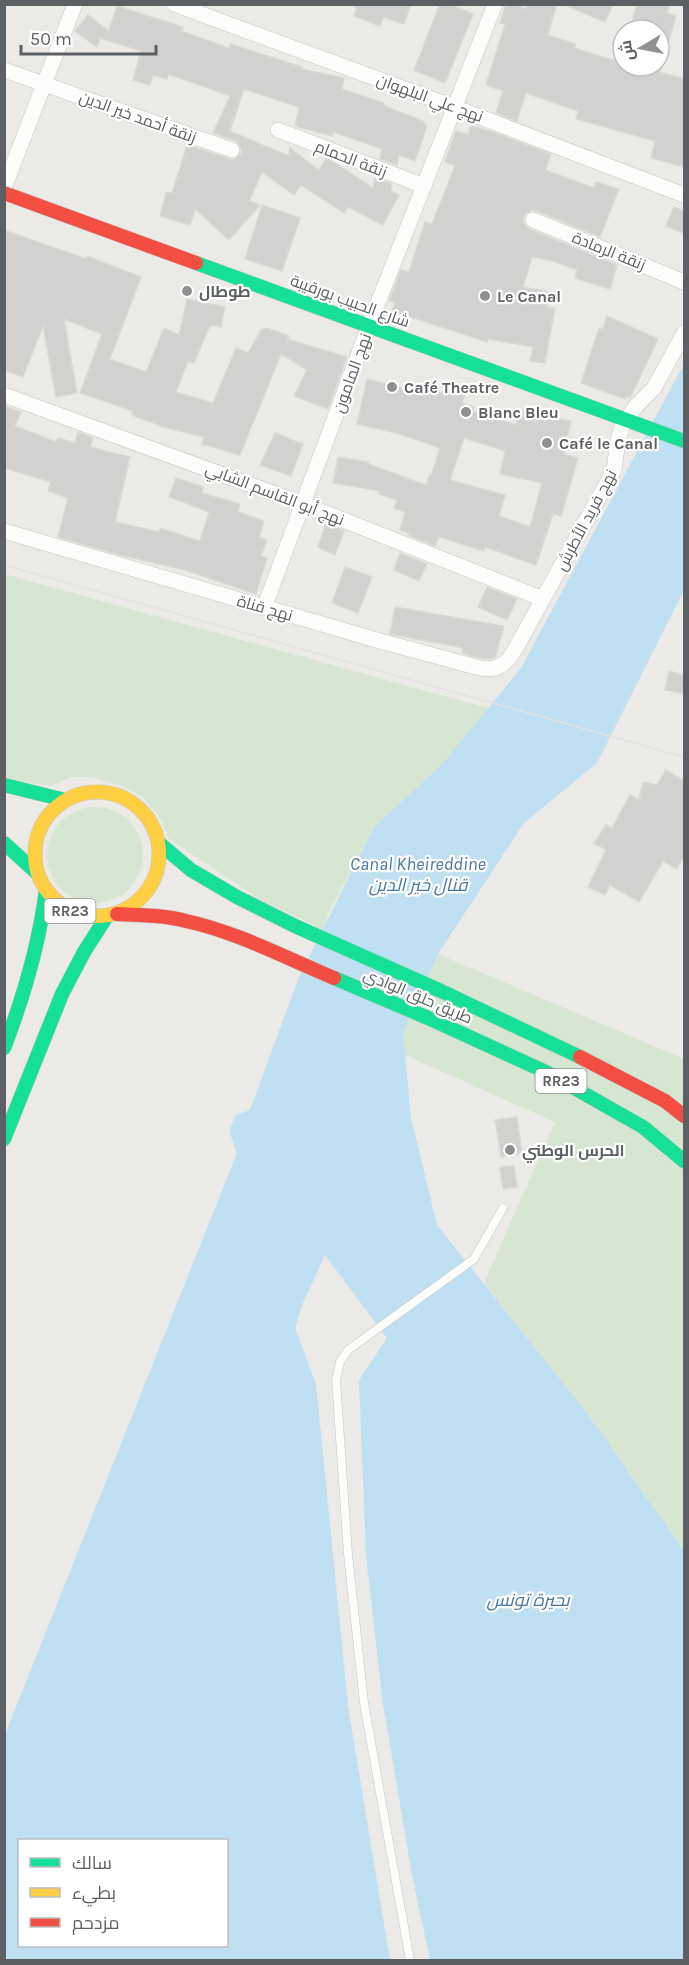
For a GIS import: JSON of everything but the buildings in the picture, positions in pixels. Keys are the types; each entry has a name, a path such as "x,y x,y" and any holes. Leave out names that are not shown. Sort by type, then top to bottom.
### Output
{"main road":[{"name":"شارع الحبيب بورقيبة","path":"4,193 684,441"},
{"path":"4,785 65,800"},
{"name":"RR23","path":"104,791 123,797 140,808 152,824 159,843 159,865 151,886 136,903 112,915 90,916 73,912 57,903 46,890 37,873 34,852 38,831 49,813 65,800 84,792 104,791"},
{"name":"RR23","path":"4,843 37,873"},
{"name":"طريق حلق الوادي","path":"159,843 209,882 295,926 583,1058 665,1101 684,1116"},
{"name":"RR23","path":"4,1048 21,1006 34,964 46,890"},
{"name":"RR23","path":"4,1139 62,994 84,952 112,915"},
{"name":"طريق حلق الوادي","path":"112,915 160,916 188,921 232,935 428,1018 546,1072 643,1127 684,1161"}],"street":[{"path":"4,188 75,4"},
{"name":"نهج علي البلهوان","path":"174,4 684,195"},
{"name":"نهج المامون","path":"264,608 369,326 495,4"},
{"name":"زنقة أحمد خير الدين","path":"4,70 232,150"},
{"name":"زنقة الحمام","path":"278,130 424,186"},
{"name":"زنقة الرمادة","path":"533,220 684,282"},
{"name":"نهج فريد الأطرش","path":"517,646 614,470 618,440 654,387 684,333"},
{"name":"نهج أبو القاسم الشابي","path":"4,395 303,504 543,599"},
{"name":"نهج قناة","path":"4,531 264,608 488,670 506,663 517,646"}],"lane":[{"path":"410,1960 364,1703 348,1554 336,1380 340,1362 348,1350 474,1259 503,1208"}],"green space":[{"path":"4,574 498,711 374,827 328,914 324,930 261,900 168,838 161,819 143,797 120,785 91,777 72,777 49,786 5,779"},
{"path":"95,807 113,811 129,821 139,837 143,855 139,873 129,889 113,899 95,903 77,899 61,889 51,873 47,855 51,837 61,821 77,811"},
{"path":"438,954 684,1059 684,1551 587,1413 484,1283 555,1122 394,1050"}],"water":[{"name":"بحيرة تونس","path":"684,364 684,590 597,763 524,823 438,954 403,1032 411,1118 437,1225 587,1413 684,1551 684,1960 430,1960 412,1875 383,1704 366,1556 359,1380 387,1338 325,1255 303,1303 295,1328 316,1384 348,1706 390,1960 5,1960 4,1737 237,1153 229,1131 236,1115 250,1110 299,977 374,827 444,762 521,668"}],"tram line":[{"path":"4,565 684,757"}],"traffic: fast":[{"path":"196,263 684,441"},
{"path":"4,785 65,800"},
{"path":"4,843 37,873"},
{"path":"159,843 191,870 237,897 580,1057"},
{"path":"4,1048 30,970 46,890"},
{"path":"4,1139 62,994 84,952 107,916"},
{"path":"334,978 546,1072 643,1127 684,1161"}],"traffic: slow":[{"path":"97,792 121,796 141,810 155,830 159,854 155,878 141,898 121,912 97,916 73,912 53,898 39,878 35,854 39,830 53,810 73,796 97,792"}],"traffic: jam":[{"path":"4,193 196,263"},
{"path":"117,914 177,919 205,926 243,939 334,978"},
{"path":"580,1057 665,1101 684,1116"}],"place":[{"name":"طوطال","path":"187,291"},
{"name":"Le Canal","path":"485,296"},
{"name":"Café Theatre","path":"392,387"},
{"name":"Blanc Bleu","path":"466,412"},
{"name":"Café le Canal","path":"547,443"},
{"name":"الحرس الوطني","path":"510,1150"}],"water label":[{"name":"Canal Kheireddine قنال خير الدين","path":"418,874"}]}
